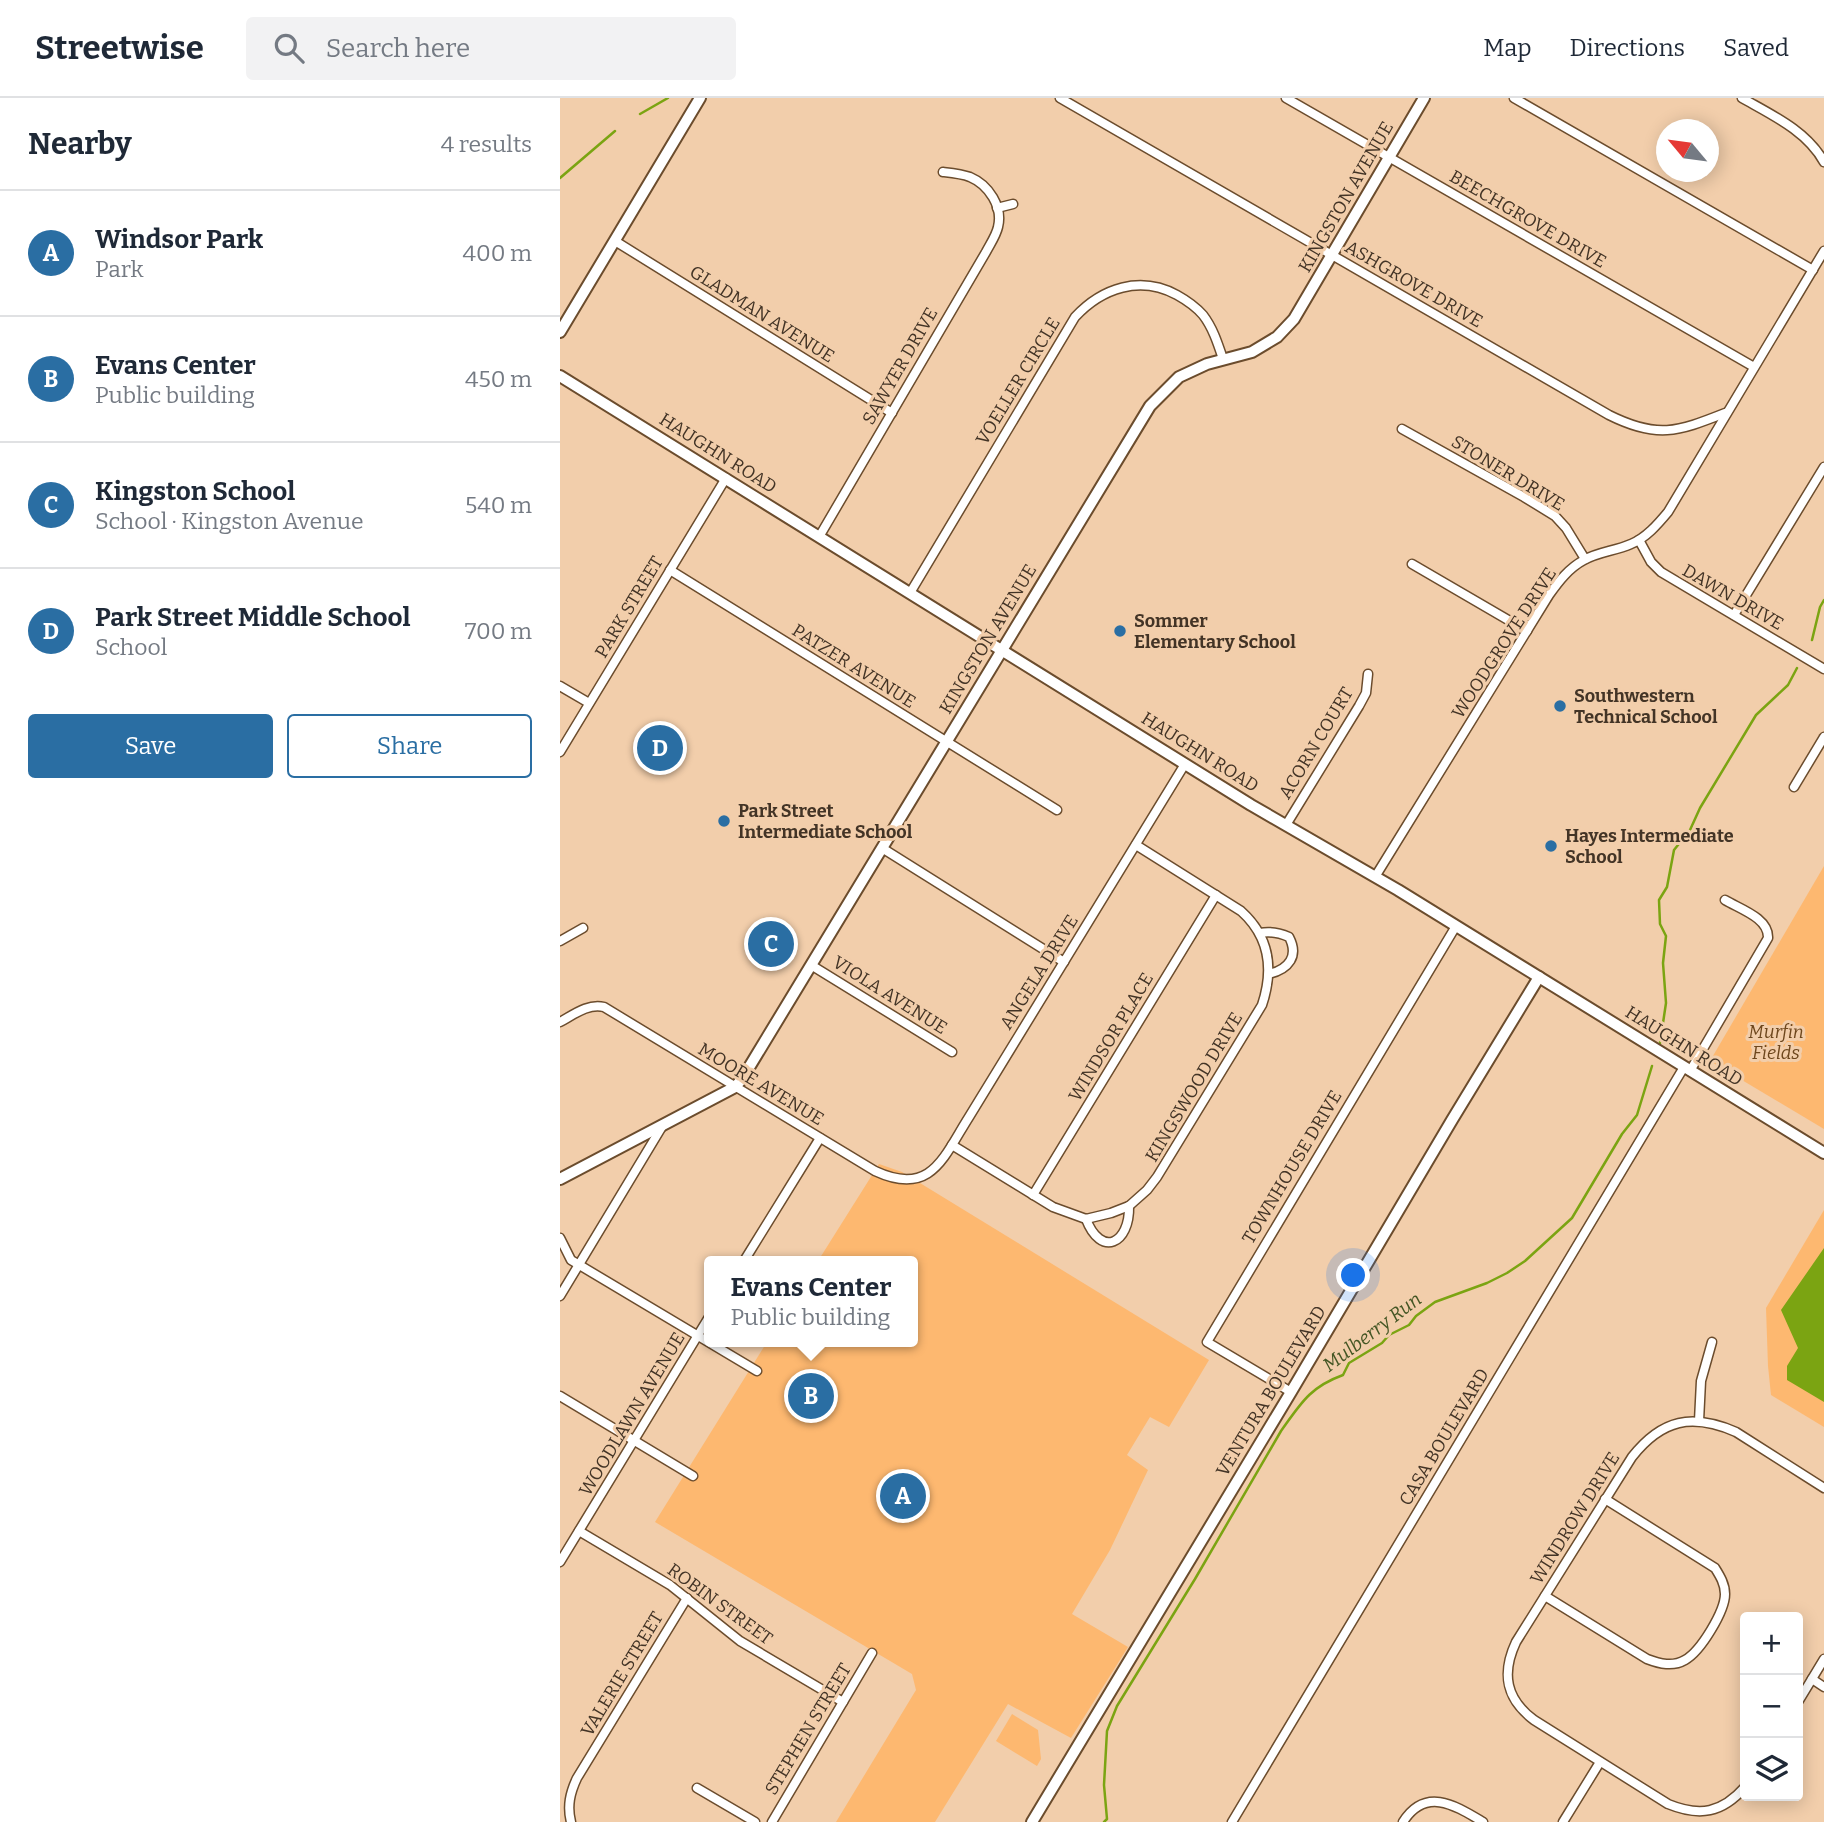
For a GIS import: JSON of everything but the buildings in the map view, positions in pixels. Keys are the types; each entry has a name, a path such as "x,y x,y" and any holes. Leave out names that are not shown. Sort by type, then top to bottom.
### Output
{"street":[{"path":"560,332 700,98"},
{"name":"ASHGROVE DRIVE","path":"1060,98 1629,425 1652,430 1674,430 1697,425 1727,412"},
{"name":"BEECHGROVE DRIVE","path":"1286,98 1754,367"},
{"name":"KINGSTON AVENUE","path":"735,1087 1150,406 1179,377 1193,369 1252,352 1285,330 1304,306 1423,98"},
{"path":"1514,98 1812,270"},
{"path":"1742,98 1795,130 1808,141 1824,162"},
{"path":"943,172 969,176 978,181 990,192 997,208 1013,204"},
{"name":"SAWYER DRIVE","path":"819,537 995,233 999,221 997,208"},
{"name":"GLADMAN AVENUE","path":"615,241 892,413"},
{"name":"WOODGROVE DRIVE","path":"1375,877 1562,577 1585,559 1639,540 1668,512 1824,251"},
{"name":"VOELLER CIRCLE","path":"910,593 1075,317 1094,299 1110,290 1125,286 1154,286 1165,289 1193,306 1205,317 1223,359"},
{"name":"HAUGHN ROAD","path":"560,376 1185,764 1375,877 1824,1153"},
{"name":"STONER DRIVE","path":"1402,429 1555,516 1566,528 1585,559"},
{"path":"1734,615 1824,467"},
{"name":"PARK STREET","path":"560,752 726,478"},
{"name":"DAWN DRIVE","path":"1639,540 1655,568 1824,668"},
{"path":"1412,564 1527,631"},
{"name":"PATZER AVENUE","path":"670,570 1057,810"},
{"name":"ACORN COURT","path":"1286,825 1366,693 1368,674"},
{"path":"560,686 589,703"},
{"path":"1794,787 1824,737"},
{"name":"ANGELA DRIVE","path":"906,1180 932,1171 939,1165 1185,764"},
{"name":"KINGSWOOD DRIVE","path":"952,1144 1053,1207 1086,1219 1129,1206 1157,1177 1262,1005 1269,974 1268,957 1260,933 1241,911 1136,845"},
{"path":"882,848 1064,962"},
{"name":"WINDSOR PLACE","path":"1033,1195 1216,895"},
{"name":"CASA BOULEVARD","path":"1232,1822 1769,938 1767,926 1725,900"},
{"name":"TOWNHOUSE DRIVE","path":"1291,1392 1207,1342 1455,926"},
{"path":"560,941 583,928"},
{"path":"1260,933 1282,934 1289,937 1293,947 1287,965 1278,972 1269,974"},
{"name":"VIOLA AVENUE","path":"811,965 952,1052"},
{"name":"VENTURA BOULEVARD","path":"1032,1822 1539,977"},
{"name":"MOORE AVENUE","path":"560,1022 590,1007 604,1007 875,1171 892,1179 906,1180"},
{"path":"560,1179 735,1087"},
{"path":"560,1296 663,1125"},
{"path":"747,1256 820,1138"},
{"name":"KINGSWOOD DRIVE","path":"1086,1219 1096,1236 1106,1242 1113,1242 1125,1232 1129,1206"},
{"path":"560,1238 571,1259 704,1340"},
{"name":"WOODLAWN AVENUE","path":"560,1562 704,1326"},
{"path":"1699,1421 1701,1381 1712,1342"},
{"path":"717,1347 757,1371"},
{"path":"560,1396 693,1476"},
{"name":"WINDROW DRIVE","path":"1740,1792 1726,1805 1697,1812 1668,1804 1523,1711 1508,1685 1510,1655 1632,1457 1654,1433 1672,1424 1699,1421 1723,1427 1736,1432 1824,1488"},
{"path":"1545,1596 1656,1662 1666,1665 1685,1660 1699,1647 1723,1606 1725,1587 1721,1577 1707,1563 1605,1499"},
{"name":"ROBIN STREET","path":"579,1531 670,1585 740,1641 843,1702"},
{"name":"VALERIE STREET","path":"571,1822 569,1805 577,1778 687,1598"},
{"name":"STEPHEN STREET","path":"772,1822 872,1653"},
{"path":"1803,1694 1824,1660"},
{"path":"1812,1679 1824,1687"},
{"path":"1563,1822 1600,1762"},
{"path":"697,1788 755,1822"},
{"path":"1403,1822 1420,1806 1440,1801 1459,1807 1483,1822"}],"green space":[{"name":"Murfin Fields","path":"1824,866 1824,1129 1710,1061"},
{"path":"879,1164 902,1172 1209,1360 1169,1427 1150,1417 1127,1455 1148,1470 1110,1550 1072,1614 1128,1647 1071,1738 1008,1704 935,1822 836,1822 916,1690 912,1674 655,1522 764,1347 918,1347 918,1256 821,1256"},
{"path":"1824,1210 1824,1427 1771,1395 1766,1308"},
{"path":"1012,1714 1038,1730 1041,1759 1037,1766 996,1741"}],"shaded area":[{"path":"1824,1248 1824,1402 1787,1380 1787,1366 1798,1348 1781,1310"}],"waterway":[{"path":"640,114 668,98"},
{"path":"560,178 615,131"},
{"name":"Mulberry Run","path":"1812,640 1824,600"},
{"name":"Mulberry Run","path":"1660,1043 1666,1003 1663,963 1666,936 1660,924 1659,900 1667,887 1674,850 1690,830 1700,808 1756,715 1788,685 1797,668"},
{"name":"Mulberry Run","path":"1104,1822 1107,1819 1104,1785 1107,1731 1117,1706 1294,1412 1314,1391 1343,1375 1349,1363 1382,1343 1389,1335 1409,1325 1416,1316 1435,1302 1507,1273 1525,1261 1572,1218 1622,1134 1637,1115 1652,1066"}],"place":[{"name":"Sommer Elementary School","path":"1120,631"},
{"name":"Southwestern Technical School","path":"1560,706"},
{"name":"Park Street Middle School","path":"660,748"},
{"name":"Park Street Intermediate School","path":"724,821"},
{"name":"Hayes Intermediate School","path":"1551,846"},
{"name":"Kingston School","path":"771,944"},
{"name":"Evans Center","path":"811,1396"},
{"name":"Windsor Park","path":"903,1496"}]}
